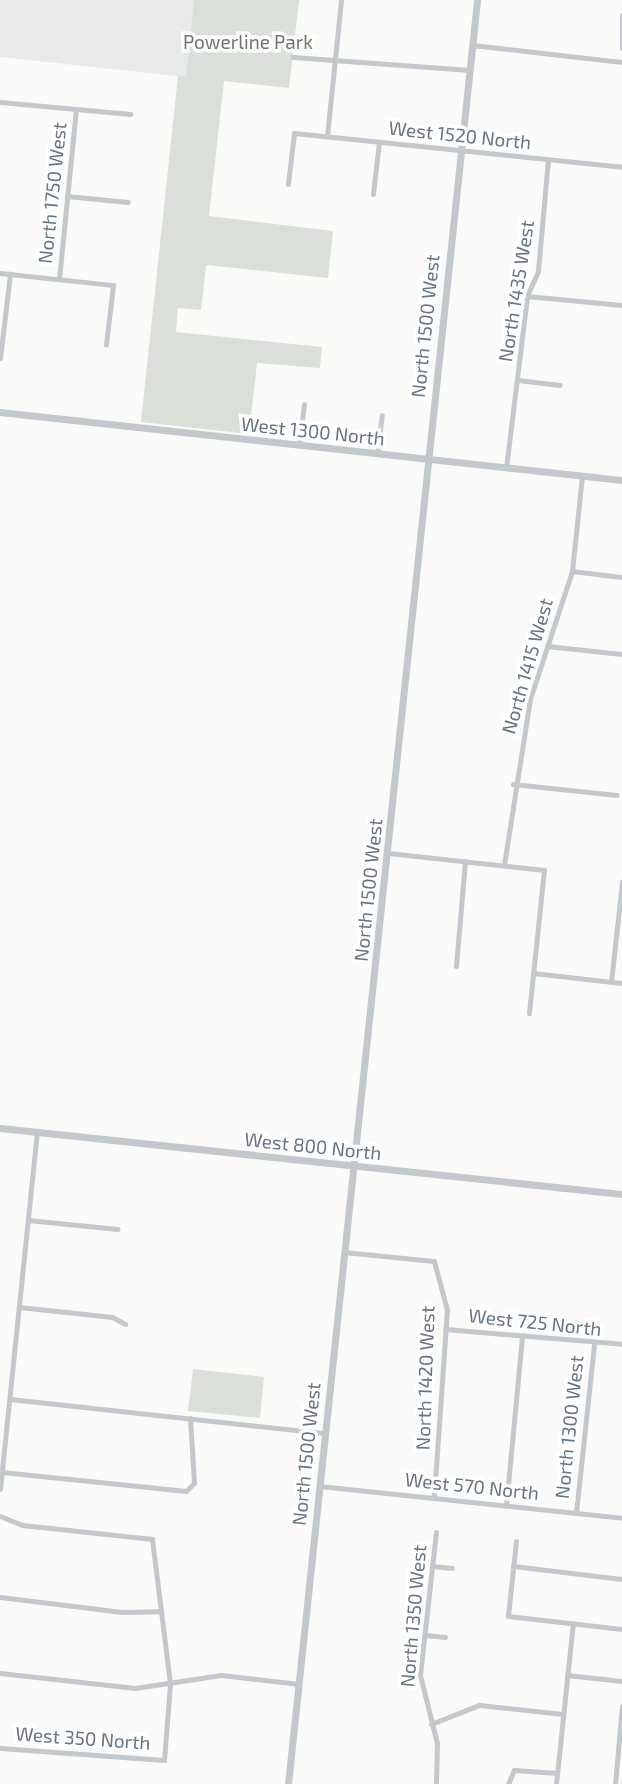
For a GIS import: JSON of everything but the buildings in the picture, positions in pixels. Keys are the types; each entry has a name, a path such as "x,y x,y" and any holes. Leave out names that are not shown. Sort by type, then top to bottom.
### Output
{"street":[{"path":"327,136 341,0"},
{"name":"North 1500 West","path":"288,1784 477,0"},
{"path":"622,15 622,48"},
{"path":"472,45 622,62"},
{"path":"293,57 470,69"},
{"path":"0,102 130,114"},
{"name":"North 1750 West","path":"58,279 76,110"},
{"name":"West 1520 North","path":"288,184 294,133 622,167"},
{"path":"373,194 379,142"},
{"name":"North 1435 West","path":"506,468 527,296 538,271 548,160"},
{"path":"67,196 128,202"},
{"path":"0,273 113,285 106,345"},
{"path":"0,358 10,274"},
{"path":"527,296 622,305"},
{"path":"518,380 561,386"},
{"path":"299,446 304,404"},
{"name":"West 1300 North","path":"0,412 622,480"},
{"path":"377,454 382,415"},
{"name":"North 1415 West","path":"504,865 513,784 547,646 572,571 582,476"},
{"path":"572,571 622,577"},
{"path":"547,646 622,654"},
{"path":"513,784 616,794"},
{"path":"388,853 544,870 529,1013"},
{"path":"456,966 465,861"},
{"path":"611,982 622,882"},
{"path":"533,973 622,983"},
{"name":"West 800 North","path":"0,1128 622,1194"},
{"path":"0,1488 37,1132"},
{"path":"28,1220 118,1230"},
{"name":"North 1420 West","path":"344,1252 434,1261 447,1310 434,1498"},
{"path":"19,1307 125,1324"},
{"name":"West 725 North","path":"445,1329 594,1344 622,1344"},
{"path":"506,1506 522,1337"},
{"name":"North 1300 West","path":"576,1513 594,1344"},
{"path":"10,1399 324,1433"},
{"path":"2,1472 186,1491 194,1483 190,1418"},
{"name":"West 570 North","path":"318,1486 622,1518"},
{"path":"0,1517 22,1525 152,1539 170,1684"},
{"name":"North 1350 West","path":"436,1532 421,1696 431,1724 436,1784"},
{"path":"516,1541 508,1616 622,1629"},
{"path":"432,1566 452,1568"},
{"path":"513,1566 622,1579"},
{"path":"0,1597 122,1612 161,1611"},
{"path":"556,1784 573,1623"},
{"path":"425,1635 445,1637"},
{"path":"0,1673 135,1688 221,1675 299,1684"},
{"path":"567,1675 622,1681"},
{"name":"West 350 North","path":"0,1748 164,1760 170,1684"},
{"path":"431,1724 478,1705 563,1714"},
{"path":"615,1784 622,1706"},
{"path":"508,1784 514,1770 557,1773"}],"shaded area":[{"path":"0,0 194,0 186,77 0,57"}],"green space":[{"name":"Powerline Park","path":"194,0 299,0 289,88 224,81 209,216 333,231 328,278 206,265 201,310 178,308 176,332 322,347 320,368 257,363 249,434 141,422 178,76 186,76"},
{"path":"193,1369 264,1377 260,1418 188,1411"}]}
